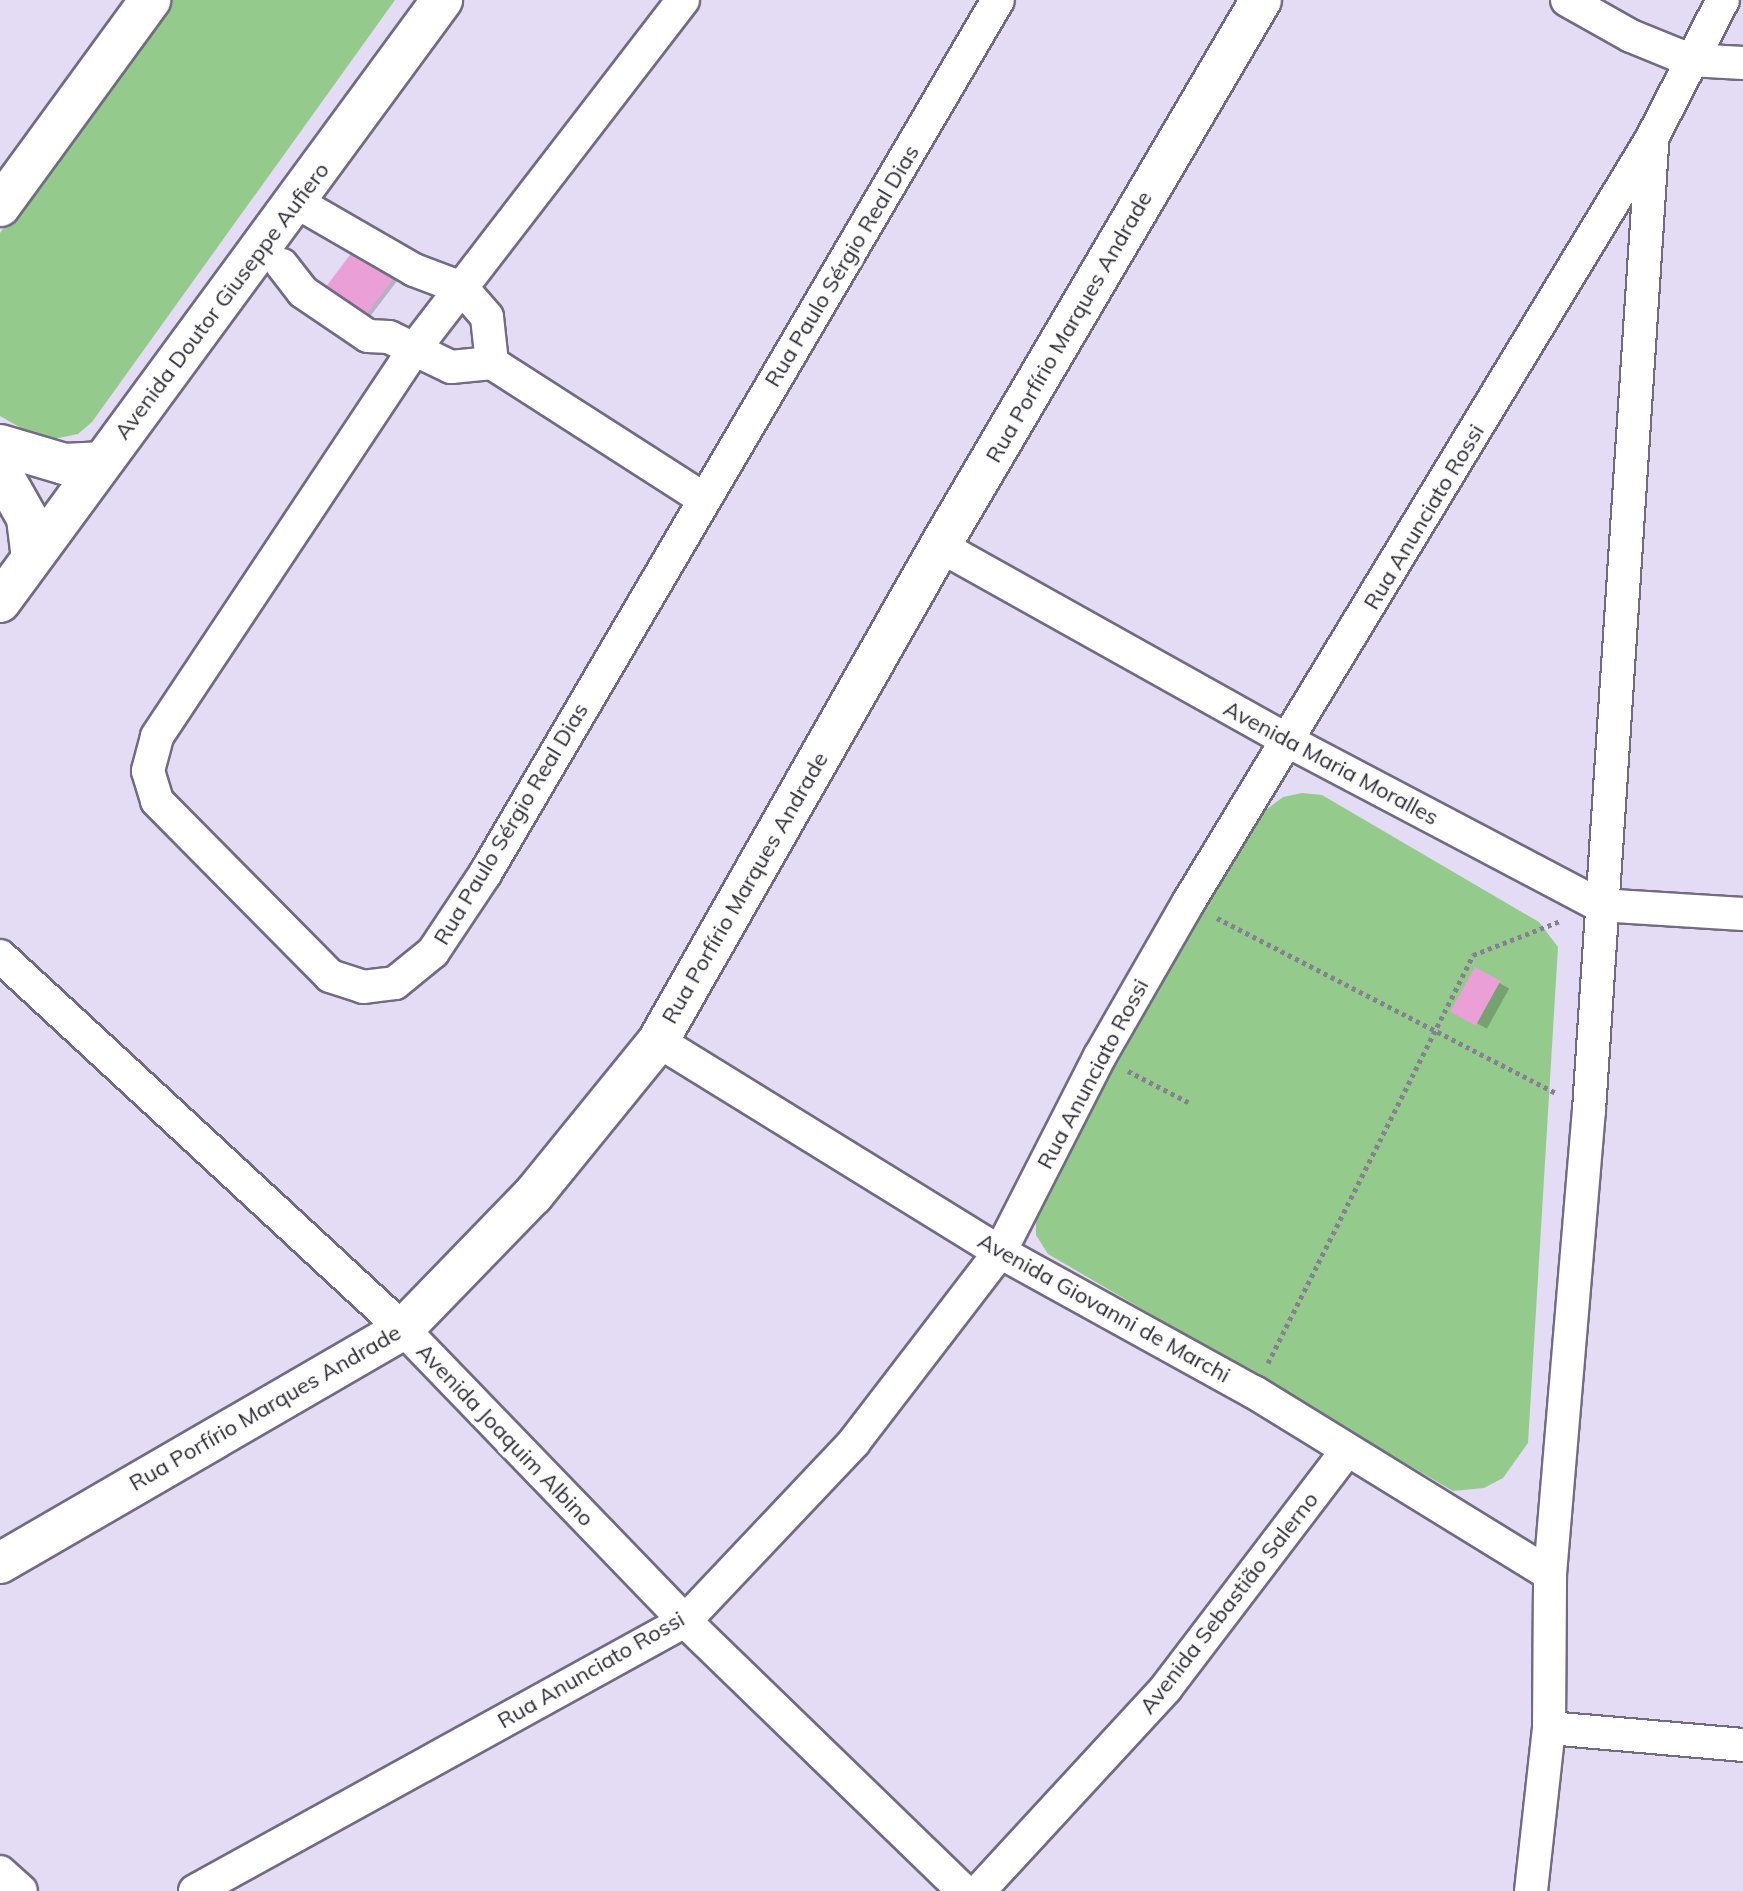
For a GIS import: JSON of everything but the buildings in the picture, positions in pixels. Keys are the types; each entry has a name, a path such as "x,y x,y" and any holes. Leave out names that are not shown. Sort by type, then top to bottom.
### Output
{"street":[{"path":"0,206 150,0"},
{"name":"Avenida Doutor Giuseppe Aufiero","path":"0,602 100,462 271,260 298,203 442,0"},
{"name":"Rua Paulo Sérgio Real Dias","path":"683,0 462,288 401,344 157,737 148,771 157,801 330,976 363,987 395,983 433,952 485,874 998,0"},
{"name":"Rua Porfírio Marques Andrade","path":"0,1563 403,1329 533,1195 658,1041 940,546 1261,0"},
{"path":"1567,0 1631,36 1690,60 1743,63"},
{"name":"Rua Anunciato Rossi","path":"195,1891 685,1621 854,1442 1000,1252 1100,1056 1188,903 1290,742 1652,138 1723,0"},
{"path":"1528,1883 1549,1728 1550,1574 1589,1110 1599,905 1652,138"},
{"path":"298,203 414,270 462,288 487,317 492,363"},
{"path":"271,260 309,271 380,321 401,344 451,367 492,363 704,499"},
{"path":"0,445 64,464 100,462"},
{"path":"0,470 27,518 32,557"},
{"name":"Avenida Maria Moralles","path":"940,546 1290,742 1599,905 1743,914"},
{"name":"Avenida Joaquim Albino","path":"0,956 403,1329 685,1621 964,1891"},
{"name":"Avenida Giovanni de Marchi","path":"658,1041 1000,1252 1254,1392 1345,1453 1550,1574"},
{"name":"Avenida Sebastião Salerno","path":"979,1891 1166,1688 1345,1453"},
{"path":"1549,1728 1743,1745"},
{"path":"0,1872 21,1891"}],"path":[{"path":"1188,903 1589,1110"},
{"path":"1254,1392 1473,955 1599,905"},
{"path":"1100,1056 1188,1102"}],"green space":[{"path":"168,0 395,0 92,422 78,434 44,441 0,416 0,233"},
{"path":"1302,793 1322,795 1539,922 1558,947 1528,1443 1503,1478 1484,1488 1453,1491 1048,1254 1036,1235 1036,1205 1259,815 1283,797"}]}
